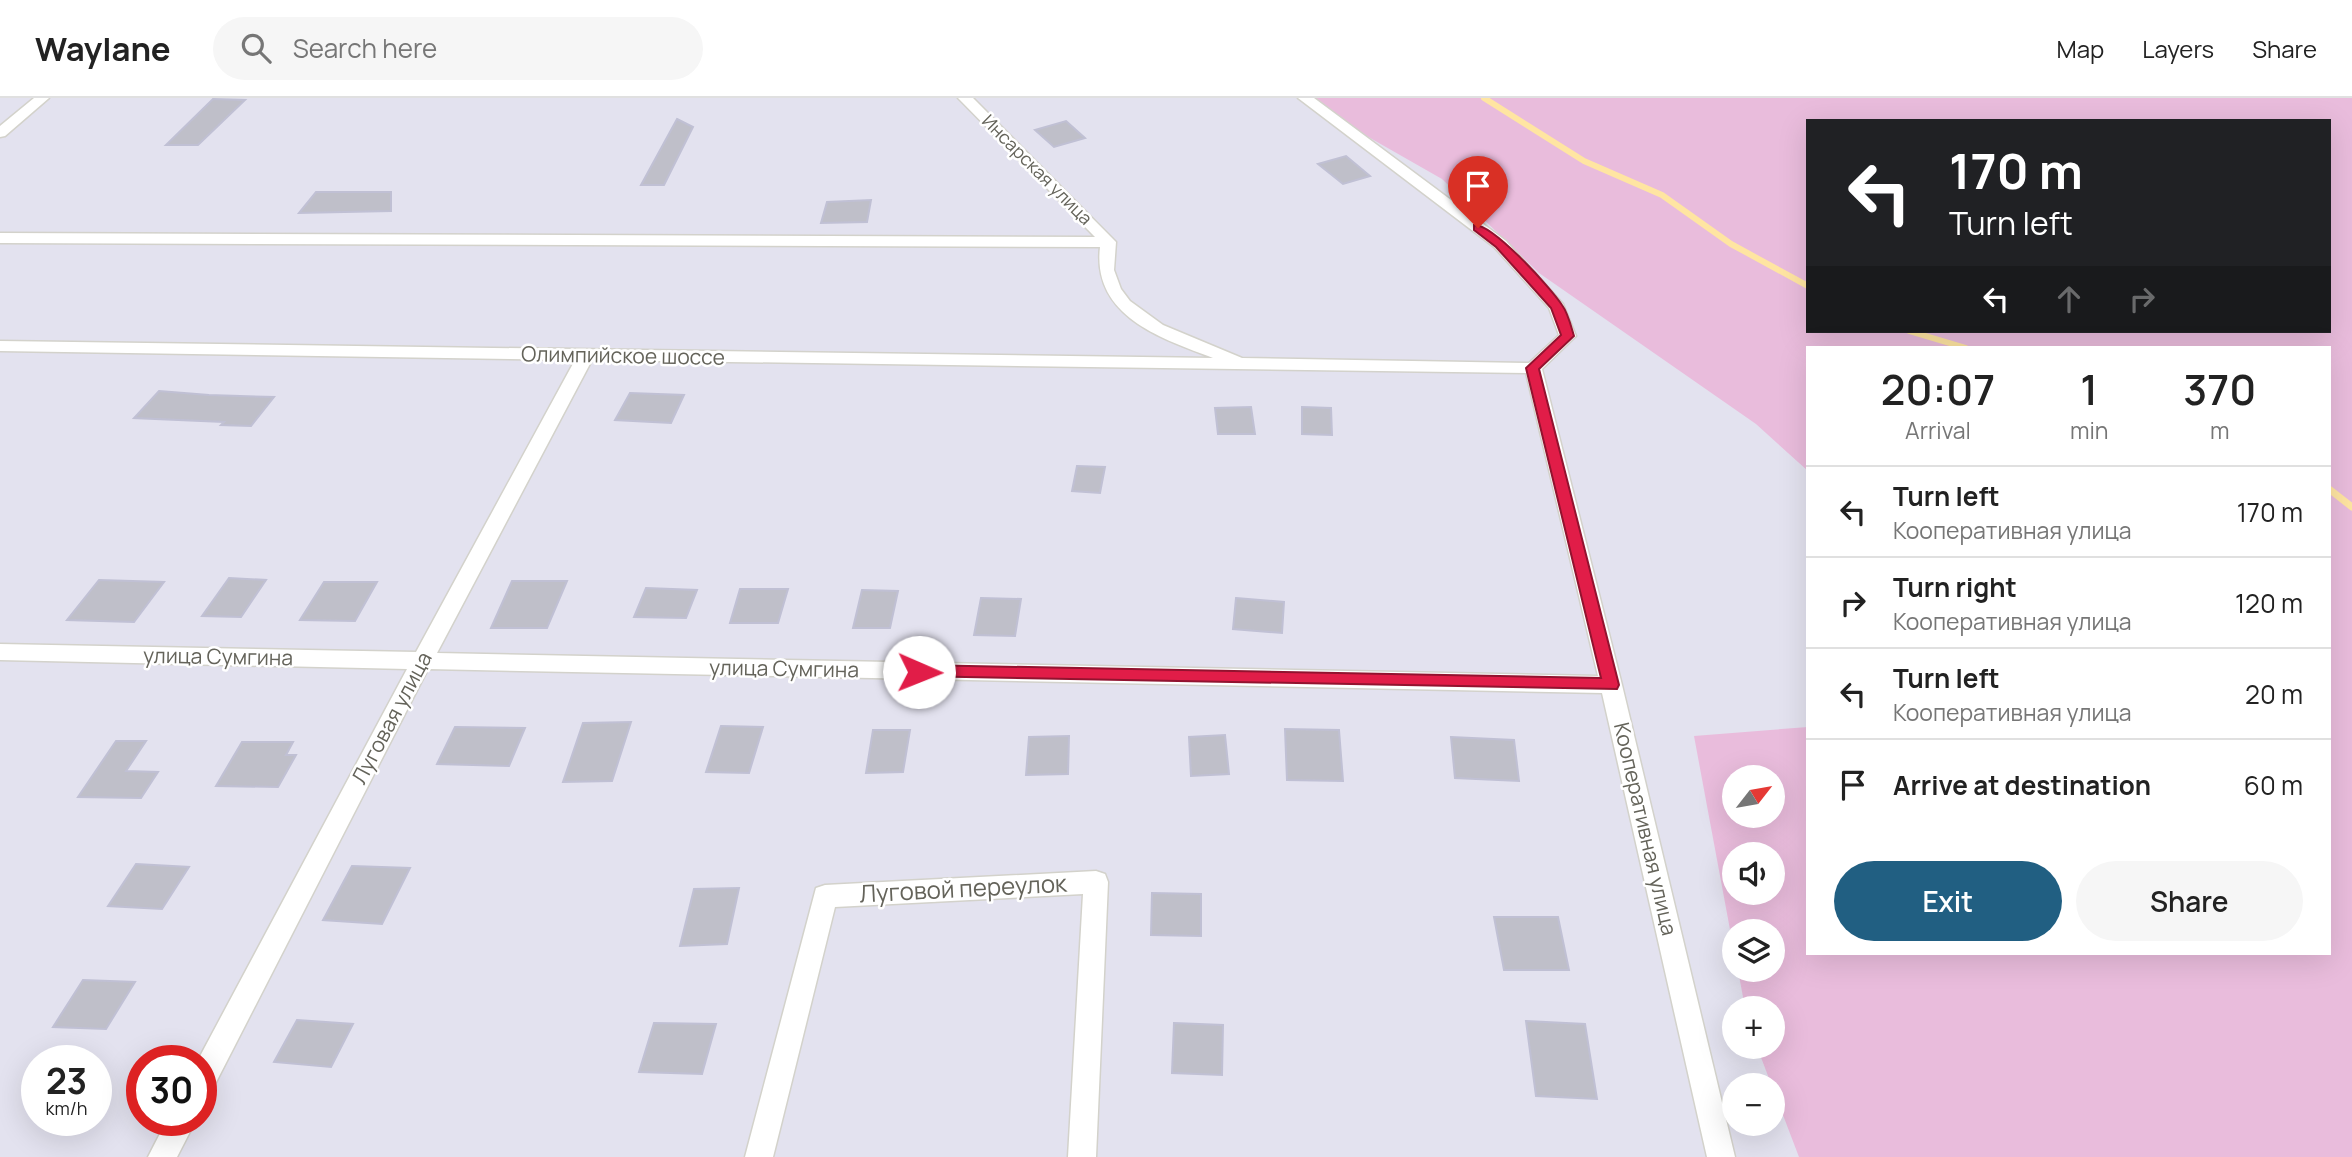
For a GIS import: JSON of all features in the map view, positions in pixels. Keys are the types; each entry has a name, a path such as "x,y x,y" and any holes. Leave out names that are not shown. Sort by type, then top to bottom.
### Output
{"street":[{"path":"0,134 43,98"},
{"name":"Инсарская улица","path":"965,98 1108,242"},
{"path":"1305,98 1500,244 1557,307 1568,336 1533,368"},
{"path":"0,238 1108,242 1107,270 1121,302 1149,325 1246,365"},
{"name":"Олимпийское шоссе","path":"0,346 1533,368"},
{"name":"Луговая улица","path":"217,1051 586,355"},
{"name":"Кооперативная улица","path":"1533,368 1611,685 1721,1157"},
{"name":"улица Сумгина","path":"0,652 1611,685"},
{"name":"Луговой переулок","path":"759,1157 825,896 1096,882 1082,1157"},
{"path":"162,1157 173,1136"}],"shaded area":[{"path":"1300,98 2352,98 2352,1157 1799,1157 1785,1120 1785,1073 1767,1073 1762,1059 1785,1059 1785,996 1743,996 1740,982 1785,982 1785,919 1728,919 1725,905 1785,905 1785,842 1722,842 1722,886 1694,736 1806,727 1806,955 2331,955 2331,346 1806,346 1806,469 1756,424 1539,273 1442,179"}],"building":[{"path":"213,99 245,100 198,145 166,145"},
{"path":"677,119 693,127 664,185 641,185"},
{"path":"1066,121 1085,138 1054,147 1035,130"},
{"path":"1346,156 1370,176 1343,184 1318,164"},
{"path":"316,192 391,192 391,211 299,213"},
{"path":"871,200 867,222 821,223 827,202"},
{"path":"159,391 274,397 251,426 221,425 224,422 134,418"},
{"path":"630,393 684,395 671,423 615,420"},
{"path":"1251,407 1255,434 1218,434 1215,408"},
{"path":"1302,407 1331,408 1332,435 1302,434"},
{"path":"1077,466 1105,467 1100,493 1072,491"},
{"path":"229,578 266,580 241,617 202,616"},
{"path":"99,580 164,582 134,622 67,620"},
{"path":"512,581 567,581 547,628 491,628"},
{"path":"324,582 377,582 355,621 300,620"},
{"path":"646,588 697,590 686,618 634,617"},
{"path":"740,589 788,589 778,623 730,623"},
{"path":"862,590 898,591 890,628 853,628"},
{"path":"981,598 1021,599 1015,636 974,635"},
{"path":"1236,598 1284,602 1282,633 1233,629"},
{"path":"631,722 612,781 563,782 583,723"},
{"path":"721,726 763,727 749,773 706,772"},
{"path":"455,727 525,728 509,766 437,764"},
{"path":"1285,729 1339,730 1343,781 1287,780"},
{"path":"873,730 910,730 903,772 866,773"},
{"path":"1225,735 1229,774 1191,776 1189,737"},
{"path":"1069,736 1068,774 1026,775 1029,737"},
{"path":"1451,737 1514,740 1519,781 1455,778"},
{"path":"116,741 146,741 126,771 158,772 141,798 78,797"},
{"path":"242,742 293,742 286,755 296,755 278,787 216,786"},
{"path":"136,864 189,867 162,909 108,906"},
{"path":"352,866 410,868 382,924 323,920"},
{"path":"739,888 727,944 680,946 694,889"},
{"path":"1152,893 1201,894 1201,936 1151,935"},
{"path":"1494,917 1558,917 1569,970 1504,970"},
{"path":"83,980 135,982 106,1029 53,1027"},
{"path":"297,1020 353,1024 331,1067 274,1062"},
{"path":"1526,1021 1585,1024 1597,1099 1536,1096"},
{"path":"654,1023 716,1024 702,1074 639,1072"},
{"path":"1174,1023 1223,1025 1222,1075 1172,1073"}],"waterway":[{"path":"1484,98 1584,161 1662,195 1731,244 1806,285"},
{"path":"1916,333 1959,346"},
{"path":"2331,491 2352,507"}],"route":[{"path":"919,672 1611,685 1533,368 1568,336 1557,307 1500,244 1478,228"}]}
